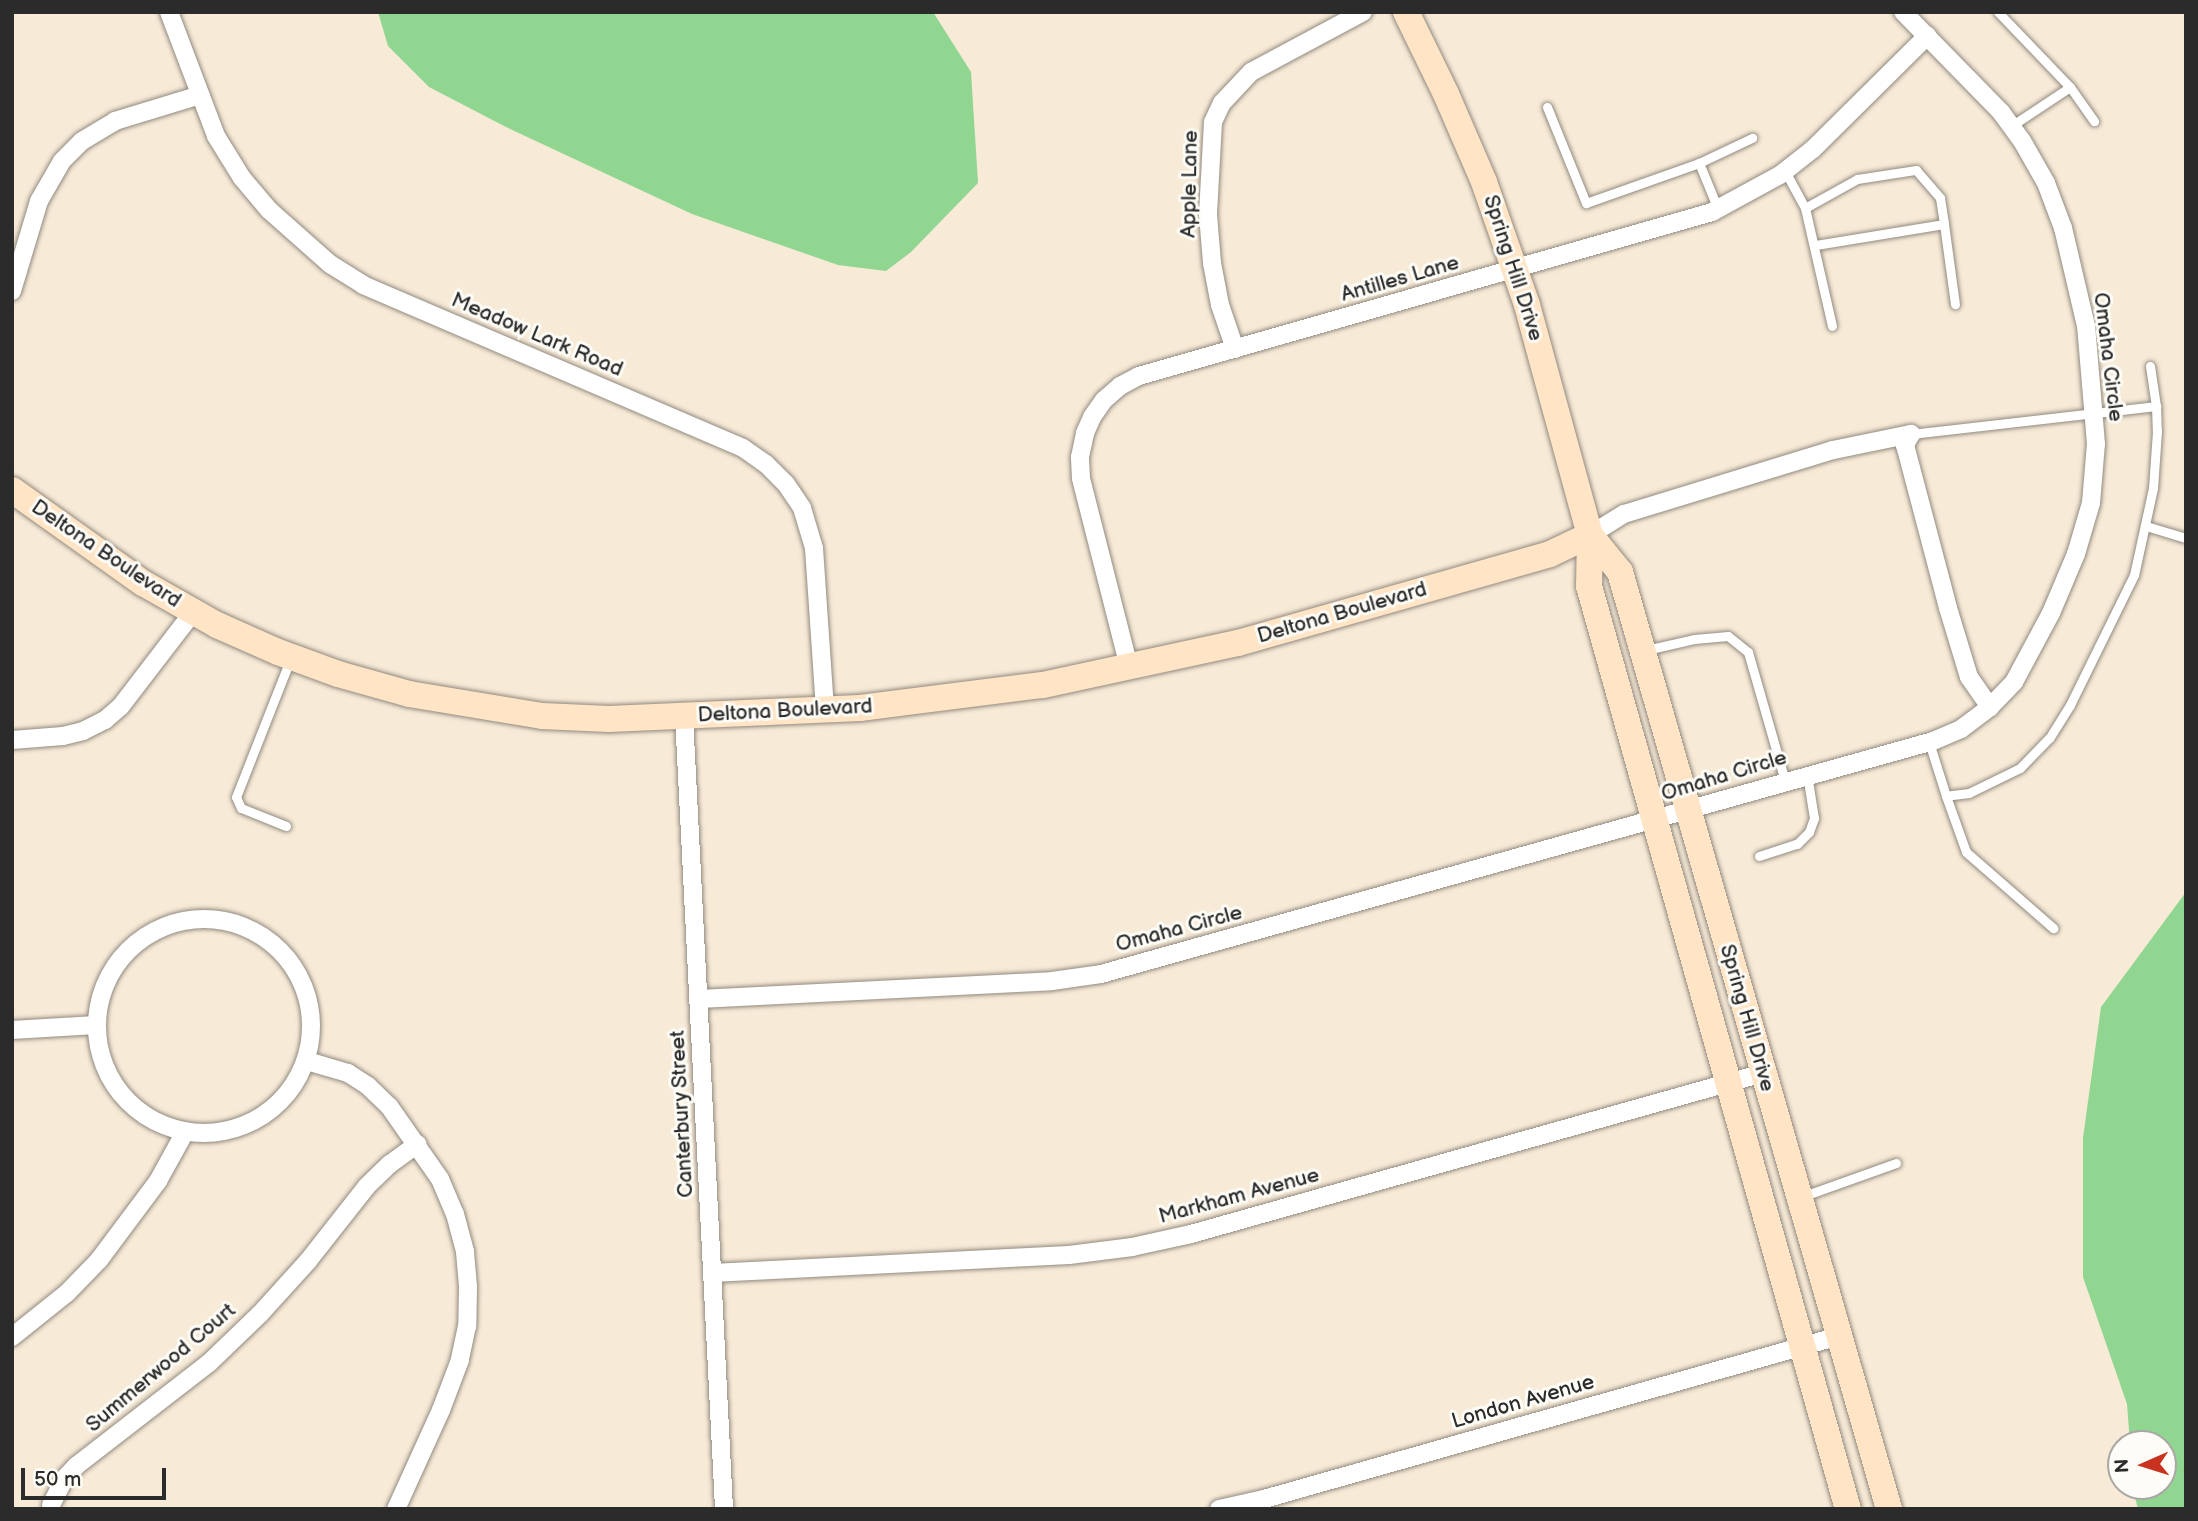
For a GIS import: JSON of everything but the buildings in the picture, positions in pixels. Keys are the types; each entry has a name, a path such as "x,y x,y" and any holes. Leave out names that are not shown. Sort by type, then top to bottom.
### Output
{"main road":[{"name":"Spring Hill Drive","path":"1406,12 1457,119 1516,270 1590,535 1589,586 1848,1509"},
{"name":"Deltona Boulevard","path":"12,490 118,567 193,612 292,657 409,694 475,707 596,718 825,710 955,698 1129,667 1238,643 1550,554 1590,535"},
{"name":"Spring Hill Drive","path":"1590,535 1620,572 1889,1509"}],"street":[{"name":"Meadow Lark Road","path":"169,12 216,136 242,178 299,240 352,278 743,448 766,464 786,484 802,508 814,548 825,710"},
{"name":"Apple Lane","path":"1235,349 1220,305 1212,263 1208,214 1213,122 1234,86 1251,72 1363,12"},
{"name":"Omaha Circle","path":"699,999 1052,981 1101,974 1928,742 1961,729 1990,707 2014,682 2052,613 2076,554 2091,503 2095,473 2086,326 2063,228 2046,183 2011,126 1903,12"},
{"name":"Antilles Lane","path":"1129,667 1081,478 1080,457 1085,433 1104,400 1121,386 1139,376 1676,224 1718,209 1785,171 1813,149 1927,36"},
{"path":"12,291 39,201 62,161 82,141 109,124 200,95"},
{"path":"1590,535 1624,514 1833,450 1911,434"},
{"path":"1911,434 1905,445 1948,608 1969,677 1990,707"},
{"path":"12,740 63,736 83,731 105,720 121,706 193,612"},
{"name":"Canterbury Street","path":"684,716 724,1509"},
{"path":"217,919 238,923 260,934 294,965 311,1003 313,1025 307,1061 296,1083 279,1102 262,1115 219,1131 186,1132 162,1125 127,1102 104,1067 96,1025 99,1001 109,978 135,944 175,923 217,919"},
{"path":"12,1030 96,1025"},
{"path":"307,1061 348,1073 369,1087 389,1106 440,1179 455,1214 465,1252 467,1326 460,1360 442,1410 396,1509"},
{"name":"Markham Avenue","path":"712,1273 1069,1255 1132,1247 1205,1231 1763,1073"},
{"path":"12,1337 67,1293 99,1260 159,1181 186,1132"},
{"name":"Summerwood Court","path":"51,1505 64,1479 76,1466 148,1413 218,1355 260,1314 308,1261 367,1186 390,1164 418,1144"},
{"name":"London Avenue","path":"1219,1509 1264,1499 1839,1336"}],"lane":[{"path":"1998,12 2070,87 2094,121"},
{"path":"2011,126 2070,87"},
{"path":"1547,107 1586,203 1699,163 1752,138"},
{"path":"1699,163 1718,209"},
{"path":"1805,208 1857,179 1916,170 1940,198 1955,304"},
{"path":"1785,171 1805,208 1816,245 1832,326"},
{"path":"1816,245 1944,224"},
{"path":"1945,796 1969,793 2020,768 2049,738 2070,705 2119,609 2134,575 2146,526 2157,431 2150,366"},
{"path":"1911,434 2093,411 2155,406"},
{"path":"2146,526 2186,538"},
{"path":"1641,651 1694,639 1728,636 1748,652 1786,781"},
{"path":"286,826 241,808 236,797 292,657"},
{"path":"1928,742 1966,852 2053,928"},
{"path":"1759,856 1797,844 1809,832 1814,818 1807,775"},
{"path":"1799,1198 1896,1163"}],"green space":[{"path":"378,12 933,12 971,72 978,183 911,252 886,271 838,265 692,214 506,127 429,87 388,46"},
{"path":"2186,892 2186,1509 2138,1509 2136,1500 2177,1500 2177,1430 2129,1430 2127,1404 2083,1277 2083,1138 2101,1007"}]}
